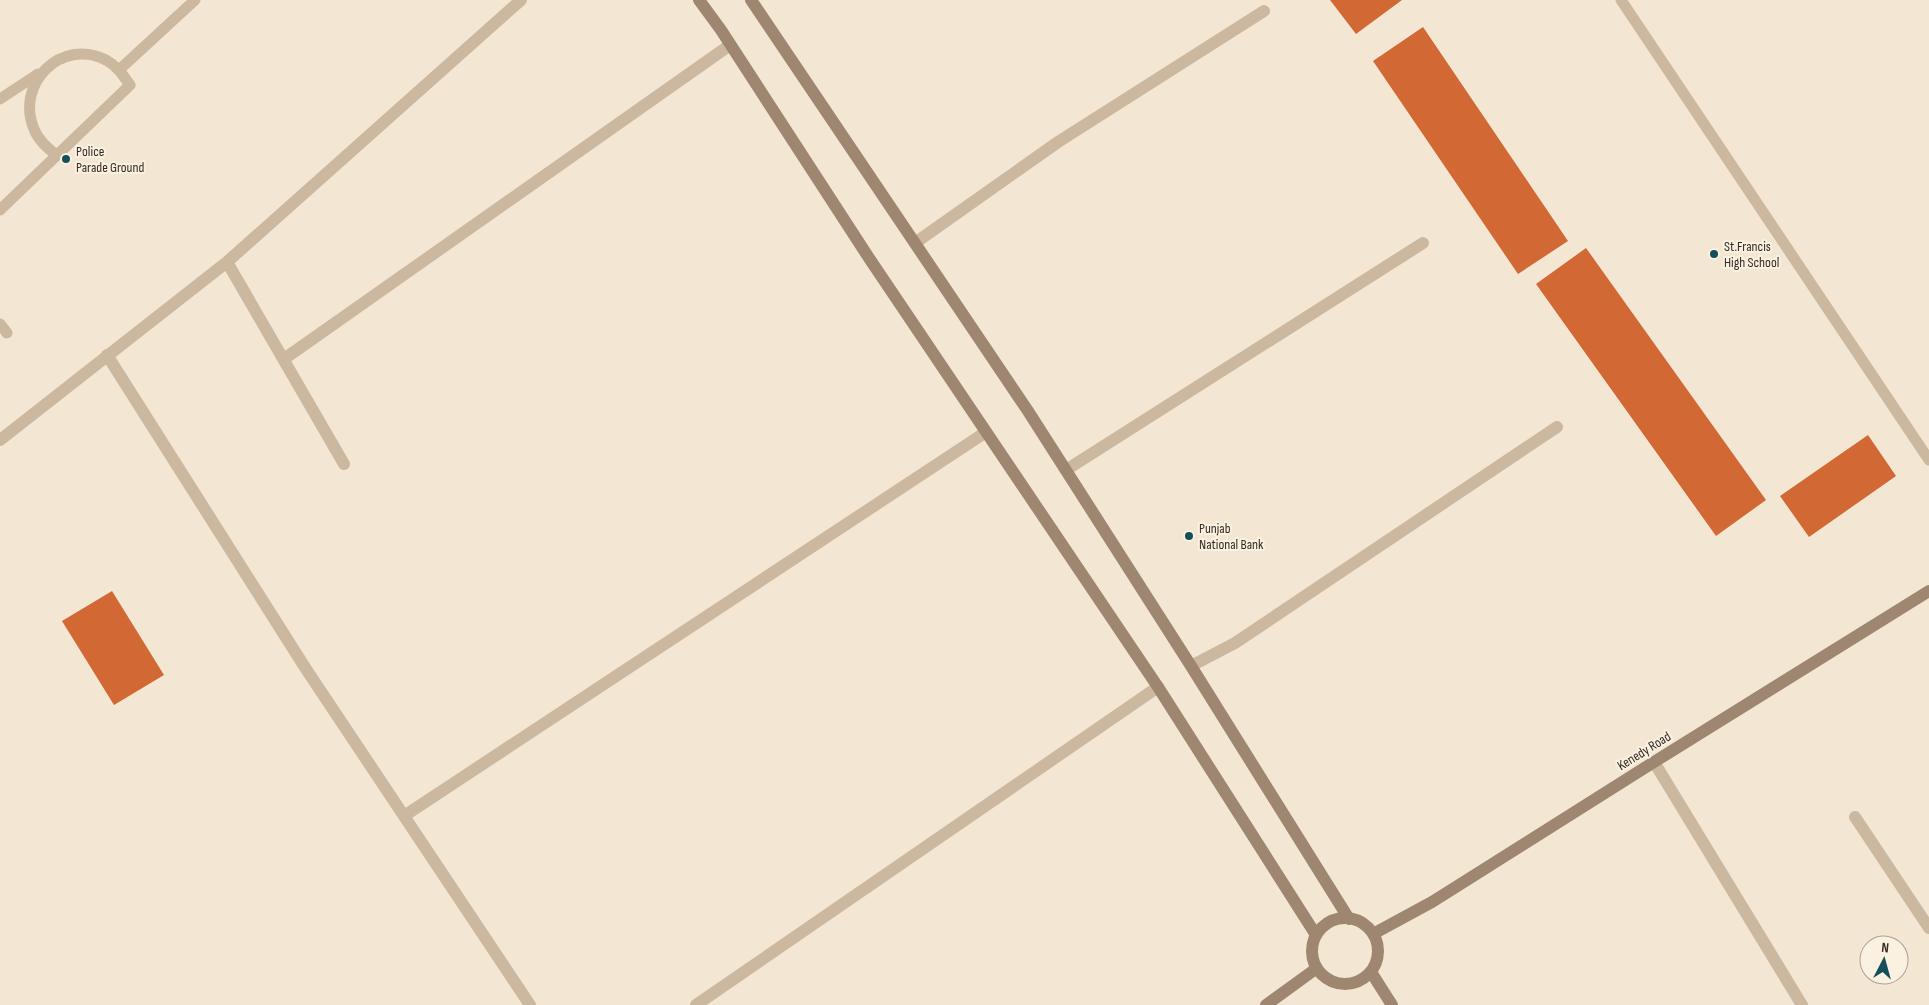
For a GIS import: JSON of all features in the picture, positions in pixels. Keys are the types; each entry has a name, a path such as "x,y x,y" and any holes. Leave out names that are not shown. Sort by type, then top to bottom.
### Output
{"main road":[{"path":"699,0 721,30 869,258 1158,687 1316,935"},
{"path":"751,0 915,242 1066,470 1349,919"},
{"name":"Kenedy Road","path":"1373,934 1432,902 1929,591"},
{"path":"1349,919 1365,926 1373,934 1378,947 1378,954 1375,966 1371,972 1358,982 1343,984 1328,979 1317,968 1312,949 1316,935 1326,924 1349,919"},
{"path":"1266,1005 1317,968"},
{"path":"1371,972 1392,1005"}],"street":[{"path":"0,440 227,262 521,0"},
{"path":"915,242 1058,142 1264,11"},
{"path":"284,360 730,45"},
{"path":"1066,470 1422,243"},
{"path":"227,262 344,464"},
{"path":"107,355 306,669 530,1005"},
{"path":"1191,666 1235,643 1557,427"},
{"path":"404,816 986,432"},
{"path":"696,1005 1158,687"},
{"path":"1654,762 1802,1005"},
{"path":"1855,818 1929,928"}],"lane":[{"path":"119,70 195,0"},
{"path":"1621,0 1929,460"},
{"path":"0,99 58,60 73,55 90,55 106,60 119,70 130,85 0,210"},
{"path":"44,70 34,83 29,99 29,116 34,131 44,145 56,155"}],"building":[{"path":"1330,0 1402,0 1356,34"},
{"path":"1423,27 1568,241 1518,274 1373,61"},
{"path":"1586,248 1766,500 1716,536 1536,284"},
{"path":"1868,435 1896,476 1809,537 1780,496"},
{"path":"112,591 164,675 114,705 62,621"}],"place":[{"name":"Police Parade Ground","path":"66,159"},
{"name":"St.Francis High School","path":"1714,254"},
{"name":"Punjab National Bank","path":"1189,536"}]}
